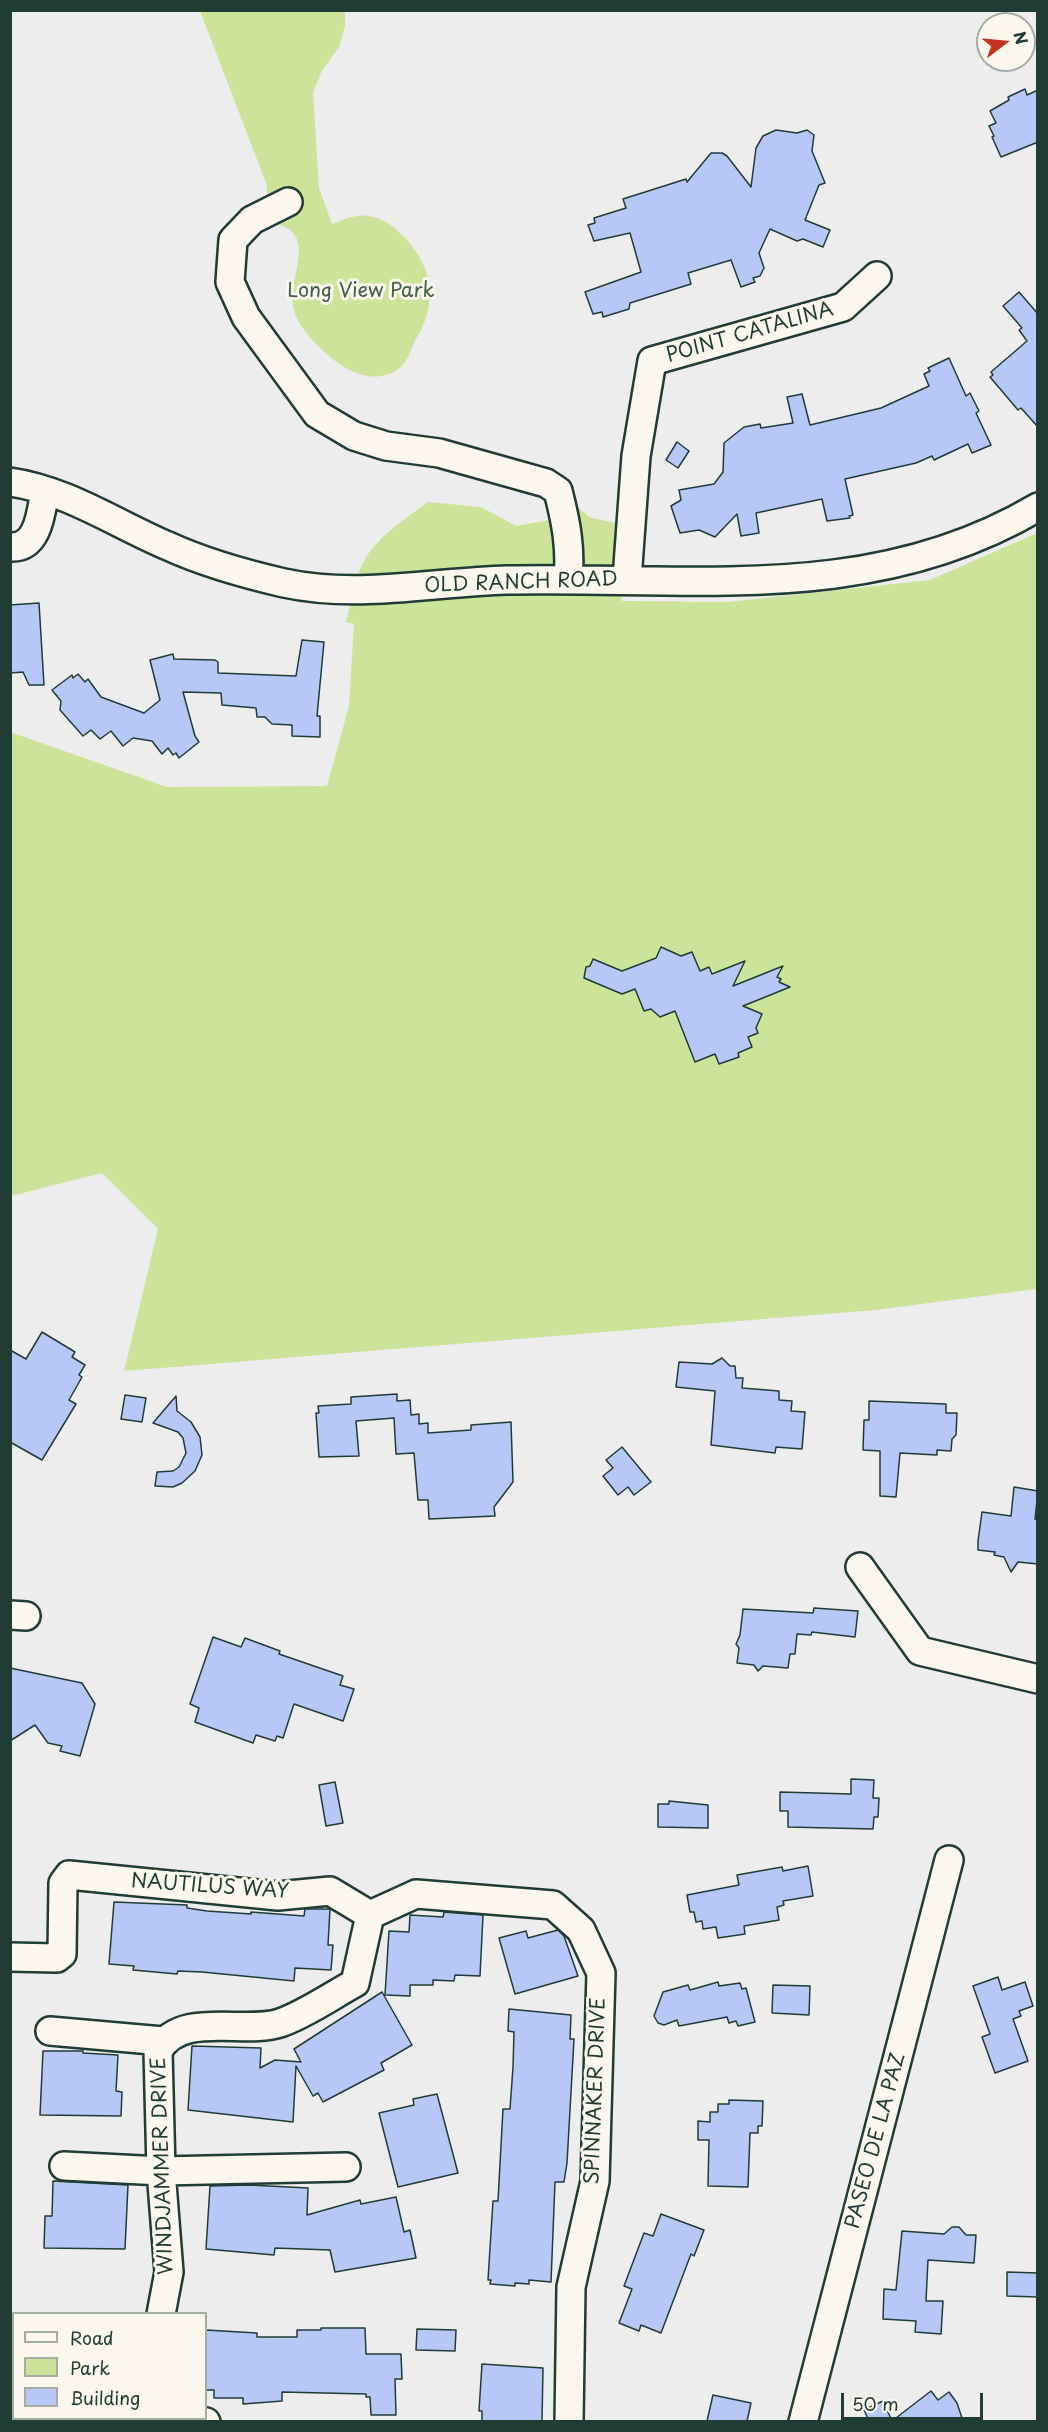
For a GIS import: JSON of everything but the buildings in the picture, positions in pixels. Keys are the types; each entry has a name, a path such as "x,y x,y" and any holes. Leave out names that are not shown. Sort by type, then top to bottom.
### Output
{"street":[{"path":"288,202 252,220 233,240 230,282 246,317 317,414 354,436 386,446 439,453 546,483 558,491 570,551 568,579"},
{"name":"POINT CATALINA","path":"627,579 636,456 652,361 843,307 877,276"},
{"name":"OLD RANCH ROAD","path":"10,482 75,502 169,547 234,571 287,584 338,591 502,580 759,581 822,578 892,566 957,546 1038,507"},
{"path":"10,546 21,545 32,537 37,529 45,491"},
{"path":"860,1567 921,1651 1038,1679"},
{"name":"PASEO DE LA PAZ","path":"803,2421 950,1860"},
{"name":"NAUTILUS WAY","path":"10,1958 57,1958 62,1954 63,1883 69,1875 278,1896 330,1891 370,1915"},
{"name":"SPINNAKER DRIVE","path":"370,1915 416,1894 553,1905 581,1930 601,1973 595,2181 571,2287 569,2421"},
{"name":"WINDJAMMER DRIVE","path":"161,2312 169,2272 161,2171 156,2059 163,2041 181,2031 200,2027 279,2024 354,1983 370,1915"},
{"path":"50,2031 163,2041"},
{"path":"63,2166 161,2171 346,2167"}],"green space":[{"name":"Long View Park","path":"200,11 345,11 345,26 339,47 322,71 313,92 319,188 332,224 358,216 370,216 381,220 402,235 425,267 430,296 425,319 405,361 392,373 372,376 352,371 335,361 317,345 299,322 294,310 293,297 299,246 295,236 287,228 271,223 266,183"},
{"path":"571,501 589,517 619,524 618,547 622,601 728,602 930,580 1037,533 1037,1289 875,1310 124,1371 158,1229 102,1173 11,1196 10,732 167,787 327,786 349,706 354,624 346,622 361,567 373,547 390,530 428,502 481,507 516,526 549,520"}]}
